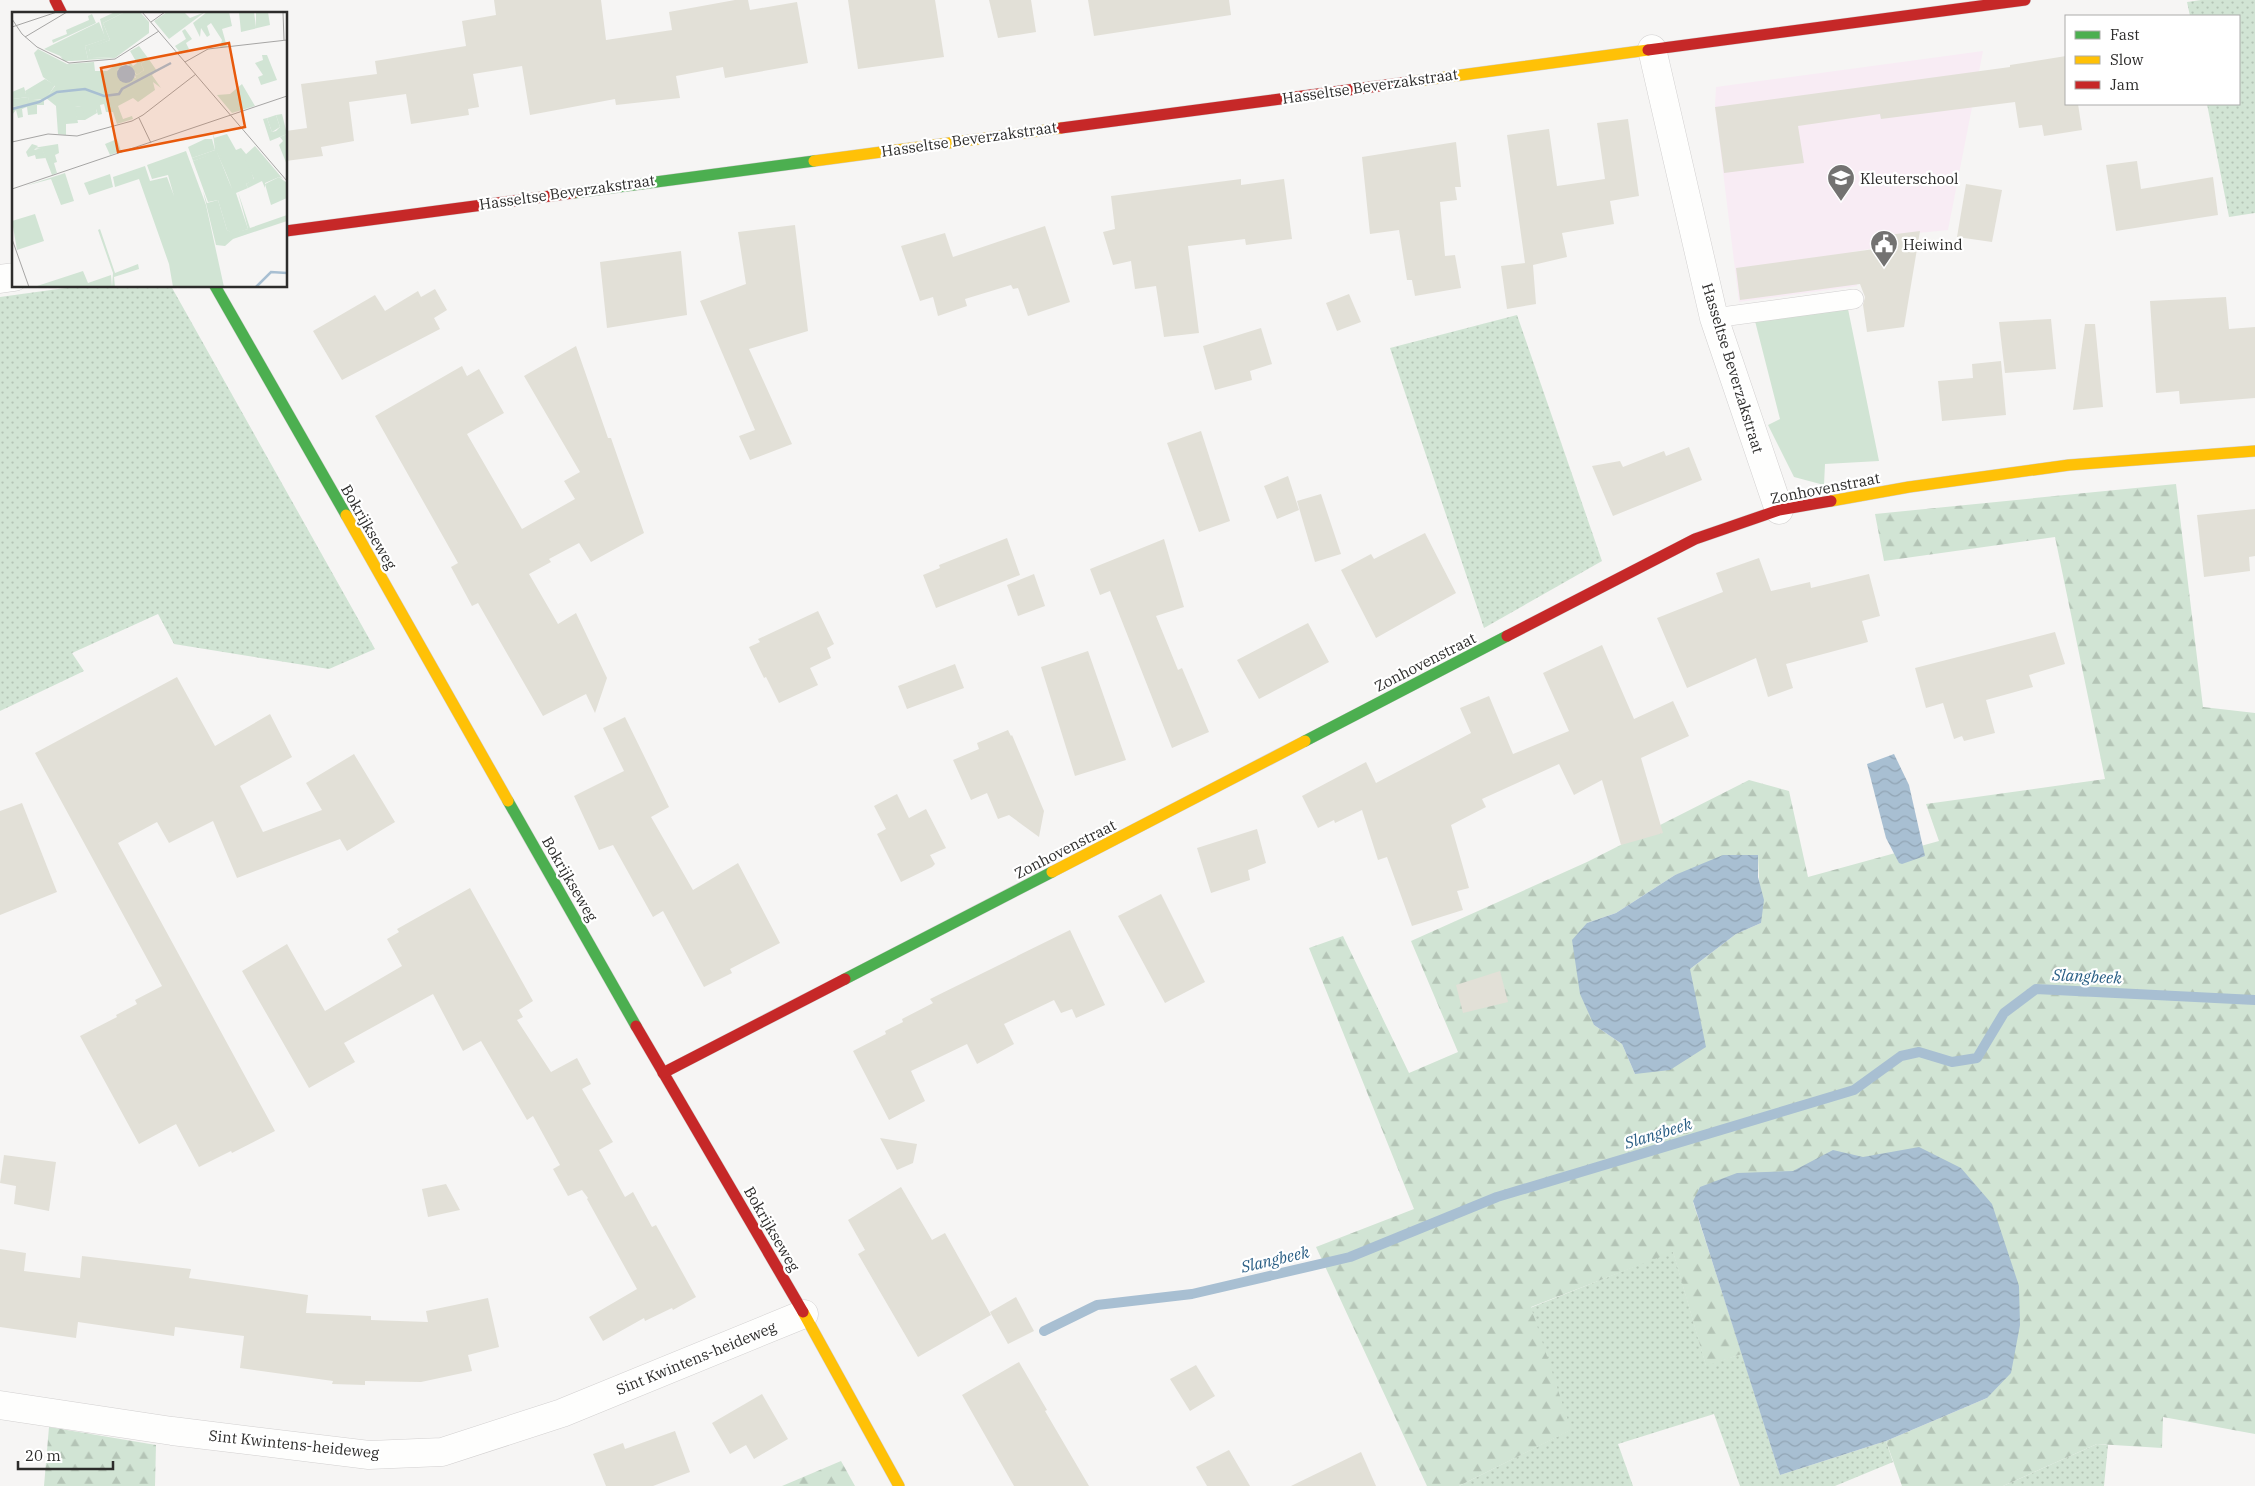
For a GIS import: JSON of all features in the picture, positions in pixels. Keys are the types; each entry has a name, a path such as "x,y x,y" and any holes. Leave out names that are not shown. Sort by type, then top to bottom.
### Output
{"street":[{"path":"55,0 61,12"},
{"name":"Hasseltse Beverzakstraat","path":"288,231 2025,0"},
{"name":"Hasseltse Beverzakstraat","path":"1652,49 1714,318 1779,510"},
{"name":"Bokrijkseweg","path":"216,288 663,1073 804,1314 899,1486"},
{"name":"Zonhovenstraat","path":"663,1073 1695,539 1779,510 1909,487 2069,465 2255,451"},
{"name":"Sint Kwintens-heideweg","path":"0,1405 172,1431 369,1455 442,1452 562,1413 804,1314"}],"lane":[{"path":"1714,318 1854,299"}],"shaded area":[{"name":"Kleuterschool","path":"1983,51 1948,230 1879,237 1881,247 1852,252 1857,286 1739,302 1715,106 1716,87"}],"green space":[{"path":"2201,0 2255,0 2255,213 2229,217 2207,105 2240,105 2240,15 2190,15 2187,2"},
{"path":"65,288 172,288 375,649 329,669 174,644 158,614 72,653 84,671 0,711 0,297"},
{"path":"1848,309 1879,461 1825,464 1824,485 1794,477 1768,425 1780,419 1755,321"},
{"path":"1517,315 1602,561 1484,628 1390,348"},
{"path":"2176,484 2203,707 2255,713 2255,1434 2163,1417 2162,1448 2097,1444 2003,1486 1902,1486 1886,1441 1987,1398 1693,1202 1742,1354 1706,1366 1673,1252 1531,1307 1571,1430 1459,1486 1427,1486 1316,1247 1414,1209 1309,948 1343,936 1409,1073 1458,1052 1411,941 1587,862 1749,780 1789,791 1808,877 1939,841 1926,804 2105,779 2055,537 1884,561 1875,514","holes":["1758,855 1761,923 1736,934 1690,969 1635,1074 1622,1044 1594,1025 1587,923 1616,913 1675,875"]},
{"path":"1673,1251 1706,1365 1742,1354 1780,1475 1886,1441 1893,1462 1835,1486 1740,1486 1714,1414 1618,1444 1633,1486 1459,1486 1570,1430 1530,1308"},
{"path":"49,1427 156,1445 155,1486 44,1486"},
{"path":"2097,1444 2108,1445 2104,1486 2003,1486"},
{"path":"841,1461 855,1486 782,1486"}],"water":[{"path":"1894,754 1909,785 1925,856 1902,864 1899,863 1886,838 1867,764"},
{"path":"1723,855 1758,855 1758,877 1764,900 1761,923 1736,934 1690,969 1706,1047 1670,1070 1635,1074 1622,1044 1594,1025 1580,994 1572,940 1587,923 1616,913 1675,875"},
{"path":"1919,1147 1961,1168 1992,1204 2019,1286 2020,1325 2011,1373 1987,1398 1886,1441 1780,1475 1693,1201 1700,1187 1737,1173 1793,1171 1833,1150 1863,1157"}],"building":[{"path":"494,0 601,0 606,40 672,30 669,12 735,0 748,0 750,10 797,2 808,63 725,78 723,67 676,76 680,98 616,105 615,99 530,115 522,66 473,74 479,107 468,109 469,115 411,124 406,94 349,102 354,141 321,147 323,156 288,161 288,131 307,128 301,84 377,74 375,61 466,46 462,21 496,15"},
{"path":"848,0 935,0 944,57 858,69"},
{"path":"989,0 1031,0 1036,32 998,38"},
{"path":"1088,0 1229,0 1231,15 1094,36"},
{"path":"2065,56 2065,105 2078,105 2082,130 2044,136 2042,125 2019,128 2015,102 1881,119 1880,114 1798,126 1804,163 1724,173 1715,107 2010,67 2010,65"},
{"path":"1628,119 1639,196 1610,201 1614,224 1562,233 1567,257 1533,265 1536,304 1507,309 1501,266 1525,263 1507,135 1549,129 1557,186 1605,179 1597,123"},
{"path":"1456,142 1461,187 1455,187 1457,200 1440,202 1445,256 1455,255 1461,288 1415,296 1412,280 1407,280 1399,230 1370,234 1362,157"},
{"path":"2137,161 2141,189 2213,177 2218,215 2116,231 2106,165"},
{"path":"1241,179 1241,185 1284,179 1292,239 1246,245 1245,239 1188,246 1199,333 1164,337 1156,286 1135,289 1131,261 1113,265 1103,232 1115,229 1111,196"},
{"path":"1966,184 2002,190 1992,242 1957,237"},
{"path":"795,225 808,331 749,349 792,444 750,460 739,436 755,430 700,301 746,284 738,232"},
{"path":"1045,226 1070,302 1028,316 1018,288 1013,289 1011,285 965,299 967,306 938,316 933,297 920,301 901,246 945,233 953,257"},
{"path":"1920,231 1904,327 1867,332 1863,305 1865,297 1860,284 1740,300 1736,268 1882,248 1880,236"},
{"path":"681,251 687,315 607,328 600,262"},
{"path":"435,289 447,310 434,318 440,329 342,380 313,331 375,295 385,311 418,291 421,297"},
{"path":"1349,294 1361,322 1337,331 1326,303"},
{"path":"2226,297 2229,329 2255,327 2255,398 2180,404 2179,391 2156,393 2150,301"},
{"path":"2051,319 2056,369 2005,373 1999,322"},
{"path":"2085,324 2095,324 2103,407 2073,410"},
{"path":"1261,328 1272,364 1250,371 1252,380 1215,390 1203,346"},
{"path":"576,346 644,533 591,562 579,543 549,559 551,562 529,574 558,624 576,613 607,678 595,713 586,694 543,716 478,603 472,606 451,567 458,563 375,416 462,366 467,376 479,369 504,413 467,434 522,529 575,499 564,481 580,472 524,376"},
{"path":"2001,361 2006,415 1942,421 1938,381 1973,378 1972,364"},
{"path":"1201,431 1230,521 1199,532 1167,443"},
{"path":"1689,447 1702,480 1613,516 1592,466 1620,461 1623,467 1664,451 1666,456"},
{"path":"1288,476 1299,510 1277,519 1264,486"},
{"path":"1321,494 1341,554 1315,562 1297,501"},
{"path":"2255,509 2255,556 2249,557 2250,571 2204,577 2197,515"},
{"path":"1425,533 1456,593 1376,638 1341,570 1371,554 1374,559"},
{"path":"1007,538 1020,575 936,608 923,575 940,568 939,565"},
{"path":"1164,539 1184,607 1156,616 1178,670 1182,668 1209,732 1172,748 1110,591 1100,595 1090,569"},
{"path":"1759,558 1771,591 1810,582 1811,588 1869,574 1880,616 1862,621 1868,642 1786,664 1793,688 1768,697 1756,658 1687,688 1657,618 1723,592 1716,573"},
{"path":"1034,574 1045,606 1018,616 1007,585"},
{"path":"818,611 834,644 827,648 831,658 810,668 818,685 779,703 749,647 760,642 758,639"},
{"path":"1308,623 1329,662 1259,699 1237,660"},
{"path":"2055,632 2065,664 2029,675 2033,687 1986,700 1995,733 1964,741 1962,736 1954,739 1943,703 1926,708 1915,668"},
{"path":"1602,645 1634,719 1673,701 1689,736 1641,758 1663,833 1621,845 1602,780 1574,795 1559,764 1482,799 1486,807 1451,825 1469,888 1457,891 1463,910 1412,926 1387,857 1378,860 1362,810 1335,823 1334,820 1318,828 1302,796 1366,762 1376,783 1471,733 1460,708 1489,696 1513,754 1569,731 1543,673"},
{"path":"1088,651 1126,760 1075,776 1041,667"},
{"path":"955,664 964,688 907,709 898,686"},
{"path":"177,677 215,746 270,714 292,757 240,786 263,832 322,810 306,783 354,754 395,822 347,851 340,839 237,878 213,821 169,843 157,822 118,843 275,1131 199,1167 176,1124 139,1144 80,1036 117,1017 116,1015 137,1004 135,1000 162,986 35,753"},
{"path":"625,717 669,807 651,817 693,890 738,863 780,943 730,969 732,973 704,987 663,911 653,917 613,845 599,850 574,796 624,771 603,728"},
{"path":"1008,730 1012,735 1044,811 1039,837 1009,815 998,819 987,793 971,800 953,760 979,749 977,743"},
{"path":"897,794 909,818 926,809 946,848 930,855 935,864 932,867 901,882 877,834 886,829 874,806"},
{"path":"22,803 57,892 0,915 0,811"},
{"path":"1257,829 1266,863 1248,870 1250,880 1211,893 1197,848"},
{"path":"470,888 533,1001 519,1010 523,1017 517,1020 551,1072 577,1058 591,1084 582,1089 613,1142 599,1150 625,1197 633,1192 652,1227 656,1225 696,1297 673,1310 672,1308 645,1321 644,1318 603,1341 589,1317 637,1289 588,1198 582,1190 568,1196 553,1169 560,1165 533,1116 527,1120 481,1041 463,1051 433,994 344,1043 355,1062 309,1088 242,971 287,944 325,1011 402,966 387,939 399,932 397,929"},
{"path":"1161,894 1205,982 1165,1003 1118,916"},
{"path":"1070,930 1105,1005 1076,1018 1072,1009 1061,1013 1054,1000 1004,1024 1014,1044 977,1064 967,1044 911,1071 925,1101 889,1120 853,1051 886,1034 885,1031 903,1022 902,1019 933,1003 930,999"},
{"path":"1500,971 1508,1002 1463,1013 1456,985"},
{"path":"880,1138 917,1144 913,1163 897,1170"},
{"path":"4,1155 56,1162 49,1211 14,1204 16,1186 0,1183"},
{"path":"446,1184 460,1210 428,1217 422,1189"},
{"path":"901,1187 932,1240 945,1233 991,1315 918,1357 858,1254 865,1250 848,1220"},
{"path":"0,1249 26,1253 24,1271 80,1278 82,1256 191,1269 189,1278 308,1295 306,1313 371,1316 371,1320 428,1322 426,1311 488,1298 499,1347 468,1355 472,1371 421,1382 365,1381 365,1385 332,1384 333,1381 240,1368 244,1336 175,1327 174,1336 78,1322 76,1338 0,1327"},
{"path":"1016,1297 1034,1331 1008,1344 990,1312"},
{"path":"1019,1362 1089,1486 1014,1486 962,1395"},
{"path":"1196,1365 1215,1396 1190,1411 1170,1379"},
{"path":"762,1394 788,1439 754,1459 746,1445 730,1454 712,1423"},
{"path":"675,1431 690,1472 653,1486 606,1486 593,1454 623,1443 625,1449"},
{"path":"1229,1450 1250,1486 1207,1486 1196,1467"},
{"path":"1361,1452 1376,1486 1291,1486"}],"waterway":[{"name":"Slangbeek","path":"1044,1331 1097,1305 1192,1294 1350,1257 1497,1197 1854,1090 1901,1056 1919,1052 1952,1062 1977,1058 2004,1013 2036,989 2255,1000"}],"traffic: fast":[{"path":"573,193 814,161"},
{"path":"216,288 346,515"},
{"path":"1305,741 1507,636"},
{"path":"508,801 636,1026"},
{"path":"845,979 1052,872"}],"traffic: slow":[{"path":"1409,82 1648,50"},
{"path":"814,161 1061,128"},
{"path":"1831,501 1909,487 2069,465 2255,451"},
{"path":"346,515 508,801"},
{"path":"1052,872 1305,741"},
{"path":"803,1312 899,1486"}],"traffic: jam":[{"path":"55,0 61,12"},
{"path":"1648,50 2025,0"},
{"path":"1061,128 1409,82"},
{"path":"288,231 573,193"},
{"path":"1507,636 1695,539 1779,510 1831,501"},
{"path":"663,1073 845,979"},
{"path":"636,1026 803,1312"}],"place":[{"name":"Kleuterschool","path":"1841,202"},
{"name":"Heiwind","path":"1884,268"}]}
